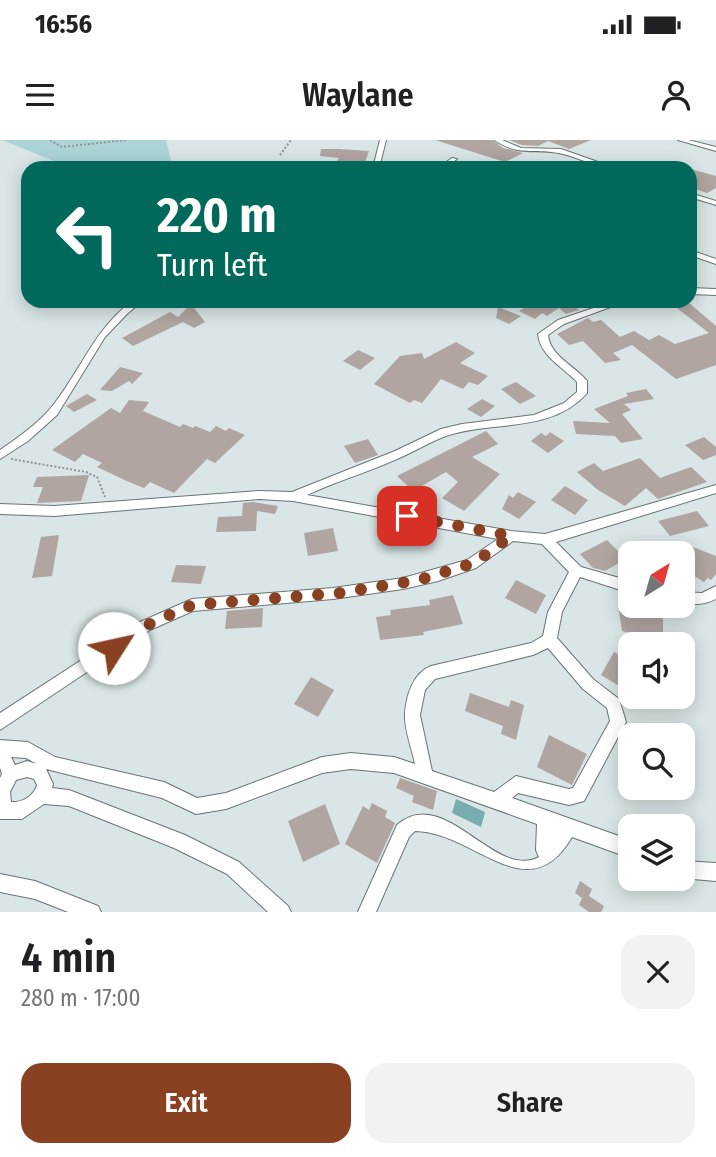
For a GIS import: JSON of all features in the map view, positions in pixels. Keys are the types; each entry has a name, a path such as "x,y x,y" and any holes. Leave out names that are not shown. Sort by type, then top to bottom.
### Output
{"street":[{"path":"378,161 383,140"},
{"path":"497,140 520,150 561,151 591,161"},
{"path":"681,140 716,149"},
{"path":"697,197 716,203"},
{"path":"697,255 716,262"},
{"path":"697,291 716,292"},
{"path":"2,457 58,406 93,345 108,325 129,308"},
{"path":"293,497 321,482 390,458 446,431 524,420 548,414 572,401 584,388 582,381 547,348 542,340 543,334 561,322 602,308"},
{"path":"0,509 104,508 237,495 293,497 511,536 545,539 716,489"},
{"path":"0,514 15,510"},
{"path":"0,722 145,626 184,607 227,601 339,593 419,580 474,563 511,536"},
{"path":"545,539 577,571 618,583"},
{"path":"497,800 516,784 569,797 578,795 618,722 614,704 588,684 550,640 550,624 559,598 577,571"},
{"path":"695,599 703,599 716,592"},
{"path":"425,774 412,715 418,687 431,673 533,649 550,640"},
{"path":"0,748 28,750 52,764 164,790 196,806 226,801 297,772 332,763 351,761 394,765 618,845"},
{"path":"0,760 5,761 11,774"},
{"path":"42,796 44,784 39,773 27,769 11,774 2,791 2,811 22,811 42,796 69,797 233,867 282,912"},
{"path":"546,818 545,844 549,860"},
{"path":"367,912 403,831 412,823 431,824 521,872 532,872 549,860 568,826"},
{"path":"695,871 716,872"},
{"path":"0,883 34,890 92,912"}],"path":[{"path":"50,140 60,147 126,140"},
{"path":"280,155 291,140"},
{"path":"2,457 72,468 97,477 105,495 104,508"}],"shaded area":[{"path":"2,140 166,140 171,161 54,161"},
{"path":"456,799 485,812 481,827 452,813"}],"building":[{"path":"435,140 492,140 503,148 523,153 502,161"},
{"path":"509,140 591,140 569,149 548,141 538,146 522,145"},
{"path":"321,149 369,151 365,161 337,161 339,158 320,156"},
{"path":"697,171 716,176 716,188 707,193 697,189"},
{"path":"187,308 194,308 205,322 194,328 183,322 133,346 122,338 170,312 178,317"},
{"path":"498,308 521,316 509,324 496,318"},
{"path":"524,308 559,308 547,316 542,313 535,319 519,311"},
{"path":"559,308 579,310 566,314"},
{"path":"677,308 695,308 716,326 716,365 676,379 632,345 613,353 621,360 605,363 583,341 569,345 557,334 588,318 593,322 601,320 620,337 634,331 649,340 659,335 675,344 709,333"},
{"path":"456,342 475,353 460,363 488,376 478,385 469,382 463,389 441,379 422,403 414,400 410,403 374,384 400,356 422,353 424,359"},
{"path":"358,350 375,358 360,370 343,361"},
{"path":"120,367 143,373 132,384 129,381 112,391 100,390"},
{"path":"516,382 536,396 520,404 501,389"},
{"path":"646,389 654,399 624,404 631,410 622,414 643,439 621,443 615,436 576,434 573,421 610,423 594,409 628,396 626,393"},
{"path":"87,394 97,400 74,412 66,406"},
{"path":"482,399 495,406 481,417 467,409"},
{"path":"129,400 149,402 143,411 180,427 183,424 193,428 195,426 210,432 216,426 245,435 215,463 207,459 174,493 150,482 144,488 129,482 97,467 102,463 83,454 75,462 52,450 111,408 120,413"},
{"path":"486,431 498,444 472,457 500,474 464,511 442,498 458,482 446,472 413,491 397,476"},
{"path":"550,432 564,441 548,453 531,441 541,433 546,436"},
{"path":"704,437 716,447 716,455 703,460 685,445"},
{"path":"368,439 378,455 355,463 344,446"},
{"path":"640,458 660,478 691,467 707,482 658,499 646,488 625,506 598,490 577,472 594,463 603,471"},
{"path":"89,475 81,501 37,503 43,487 33,487 37,477"},
{"path":"565,486 588,500 575,515 551,500"},
{"path":"518,492 536,502 519,519 502,509 509,495 513,498"},
{"path":"379,493 402,499 426,513 401,509 377,496"},
{"path":"243,503 278,506 275,514 257,511 256,531 216,532 218,517 242,516"},
{"path":"697,511 709,526 670,536 658,521"},
{"path":"333,528 338,551 308,556 304,533"},
{"path":"59,535 52,576 32,578 41,537"},
{"path":"607,540 618,551 618,564 605,571 593,568 580,554"},
{"path":"695,548 716,556 716,574 711,580 708,578 704,582 695,576"},
{"path":"176,565 206,566 201,584 171,582"},
{"path":"516,580 546,595 536,614 505,598"},
{"path":"453,595 463,624 423,632 424,635 380,640 376,617 391,615 390,610 430,605 429,600"},
{"path":"263,608 262,627 225,629 227,611"},
{"path":"620,618 663,618 663,632 622,631"},
{"path":"614,652 618,654 618,685 601,675"},
{"path":"311,677 334,690 318,717 294,704"},
{"path":"470,693 509,707 511,700 524,705 516,740 501,734 503,726 465,711"},
{"path":"549,735 587,754 572,785 537,767"},
{"path":"400,778 437,791 433,810 412,802 414,796 396,788"},
{"path":"372,803 387,811 385,817 395,823 377,863 345,844 363,806 369,810"},
{"path":"325,804 340,844 303,862 288,821"},
{"path":"580,881 592,889 589,896 604,906 601,912 589,912 579,905 582,898 575,893"}],"route":[{"path":"114,648 145,626 192,605 339,593 419,580 474,563 511,536 407,516"}]}
